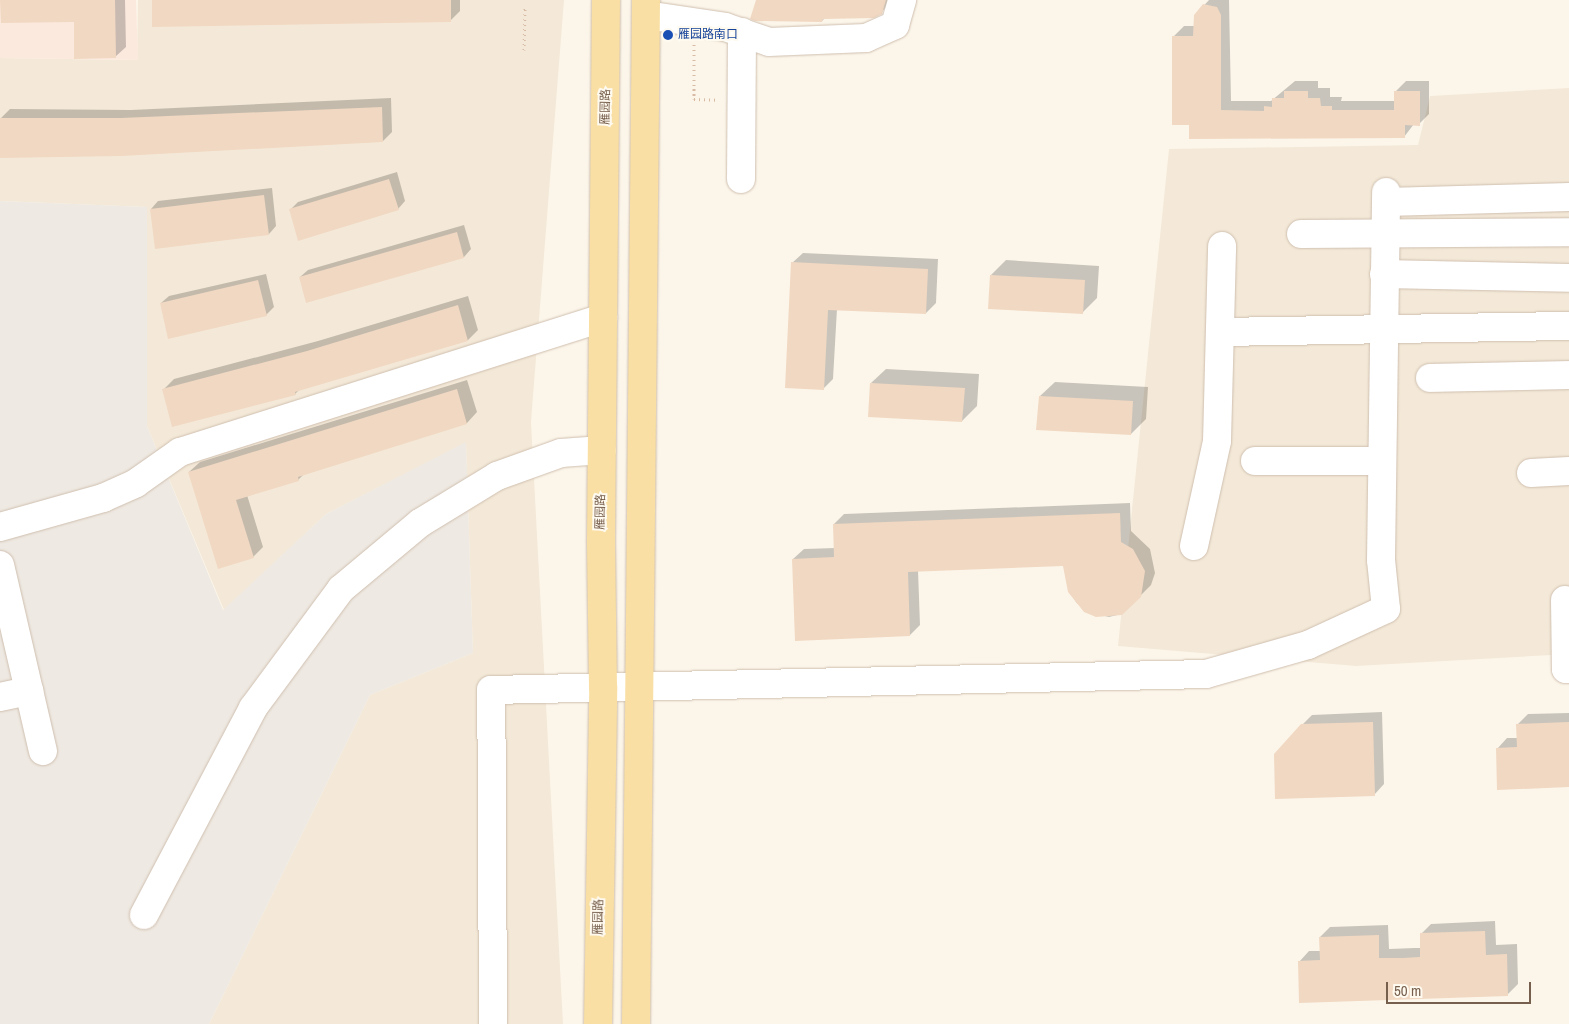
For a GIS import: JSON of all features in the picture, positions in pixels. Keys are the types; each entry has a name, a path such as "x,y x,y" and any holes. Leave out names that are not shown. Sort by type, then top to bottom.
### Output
{"main road":[{"name":"雁园路","path":"598,1024 603,686 602,450 606,0"},
{"path":"636,1024 642,685 639,538 646,8"}],"street":[{"path":"646,8 725,27 769,42 866,38 895,24 902,0"},
{"path":"741,179 742,32"},
{"path":"493,1024 491,690 642,685 1206,674 1308,645 1386,609 1381,560 1386,197 1569,197"},
{"path":"1301,234 1569,232"},
{"path":"1194,546 1217,441 1222,246"},
{"path":"1384,274 1569,278"},
{"path":"0,527 103,498 136,483 180,452 603,318"},
{"path":"1221,332 1569,326"},
{"path":"1430,378 1569,375"},
{"path":"144,915 253,708 341,589 420,522 497,476 561,453 602,450"},
{"path":"1255,461 1382,461"},
{"path":"1531,473 1569,471"},
{"path":"0,565 43,751"},
{"path":"1560,600 1569,669"},
{"path":"0,697 28,690"}],"path":[{"path":"524,50 525,8"},
{"path":"694,34 694,99 742,100"}],"shaded area":[{"path":"0,0 136,0 138,60 0,58"},
{"path":"138,0 564,0 531,422 563,1024 209,1024 370,695 473,653 466,443 326,514 224,610 147,426 147,207 0,201 0,58 137,60"},
{"path":"1569,88 1569,654 1356,666 1118,646 1169,149 1418,145 1430,96"},
{"path":"0,201 147,207 147,426 223,610 326,514 466,442 473,653 370,695 209,1024 0,1024"}],"building":[{"path":"0,0 115,0 116,58 74,59 74,22 1,23"},
{"path":"152,0 451,0 451,22 152,27"},
{"path":"756,0 886,0 882,14 874,18 823,19 822,22 755,21 750,19"},
{"path":"1203,4 1217,7 1221,15 1221,110 1264,111 1264,106 1272,107 1272,98 1284,98 1284,91 1308,91 1308,98 1320,98 1321,106 1332,106 1332,110 1394,110 1394,91 1420,91 1420,126 1405,125 1405,138 1189,139 1189,125 1172,125 1172,36 1193,36 1194,15"},
{"path":"382,107 383,142 121,156 0,158 0,118 121,118"},
{"path":"389,179 399,210 298,241 289,209"},
{"path":"264,195 269,235 155,249 150,209"},
{"path":"457,232 464,258 306,303 299,277"},
{"path":"791,262 928,269 926,314 828,310 824,390 785,388"},
{"path":"990,275 1085,280 1083,314 988,309"},
{"path":"258,280 267,316 168,339 160,303"},
{"path":"458,305 468,341 295,392 296,395 172,427 162,389 307,351"},
{"path":"870,383 965,388 962,422 868,417"},
{"path":"457,389 467,424 298,477 299,481 236,500 254,558 218,569 188,472"},
{"path":"1039,396 1133,401 1131,435 1036,430"},
{"path":"1120,513 1121,542 1133,549 1145,571 1141,597 1122,615 1096,617 1084,612 1068,592 1063,566 908,572 910,636 795,641 792,559 834,557 833,524"},
{"path":"1373,722 1375,796 1275,799 1274,754 1301,724"},
{"path":"1569,722 1569,787 1497,790 1496,748 1517,747 1516,724"},
{"path":"1485,931 1486,955 1507,954 1508,996 1299,1003 1298,961 1320,960 1319,937 1379,935 1379,958 1403,958 1420,957 1420,933"}],"place":[{"name":"雁园路南口","path":"668,35"}]}
